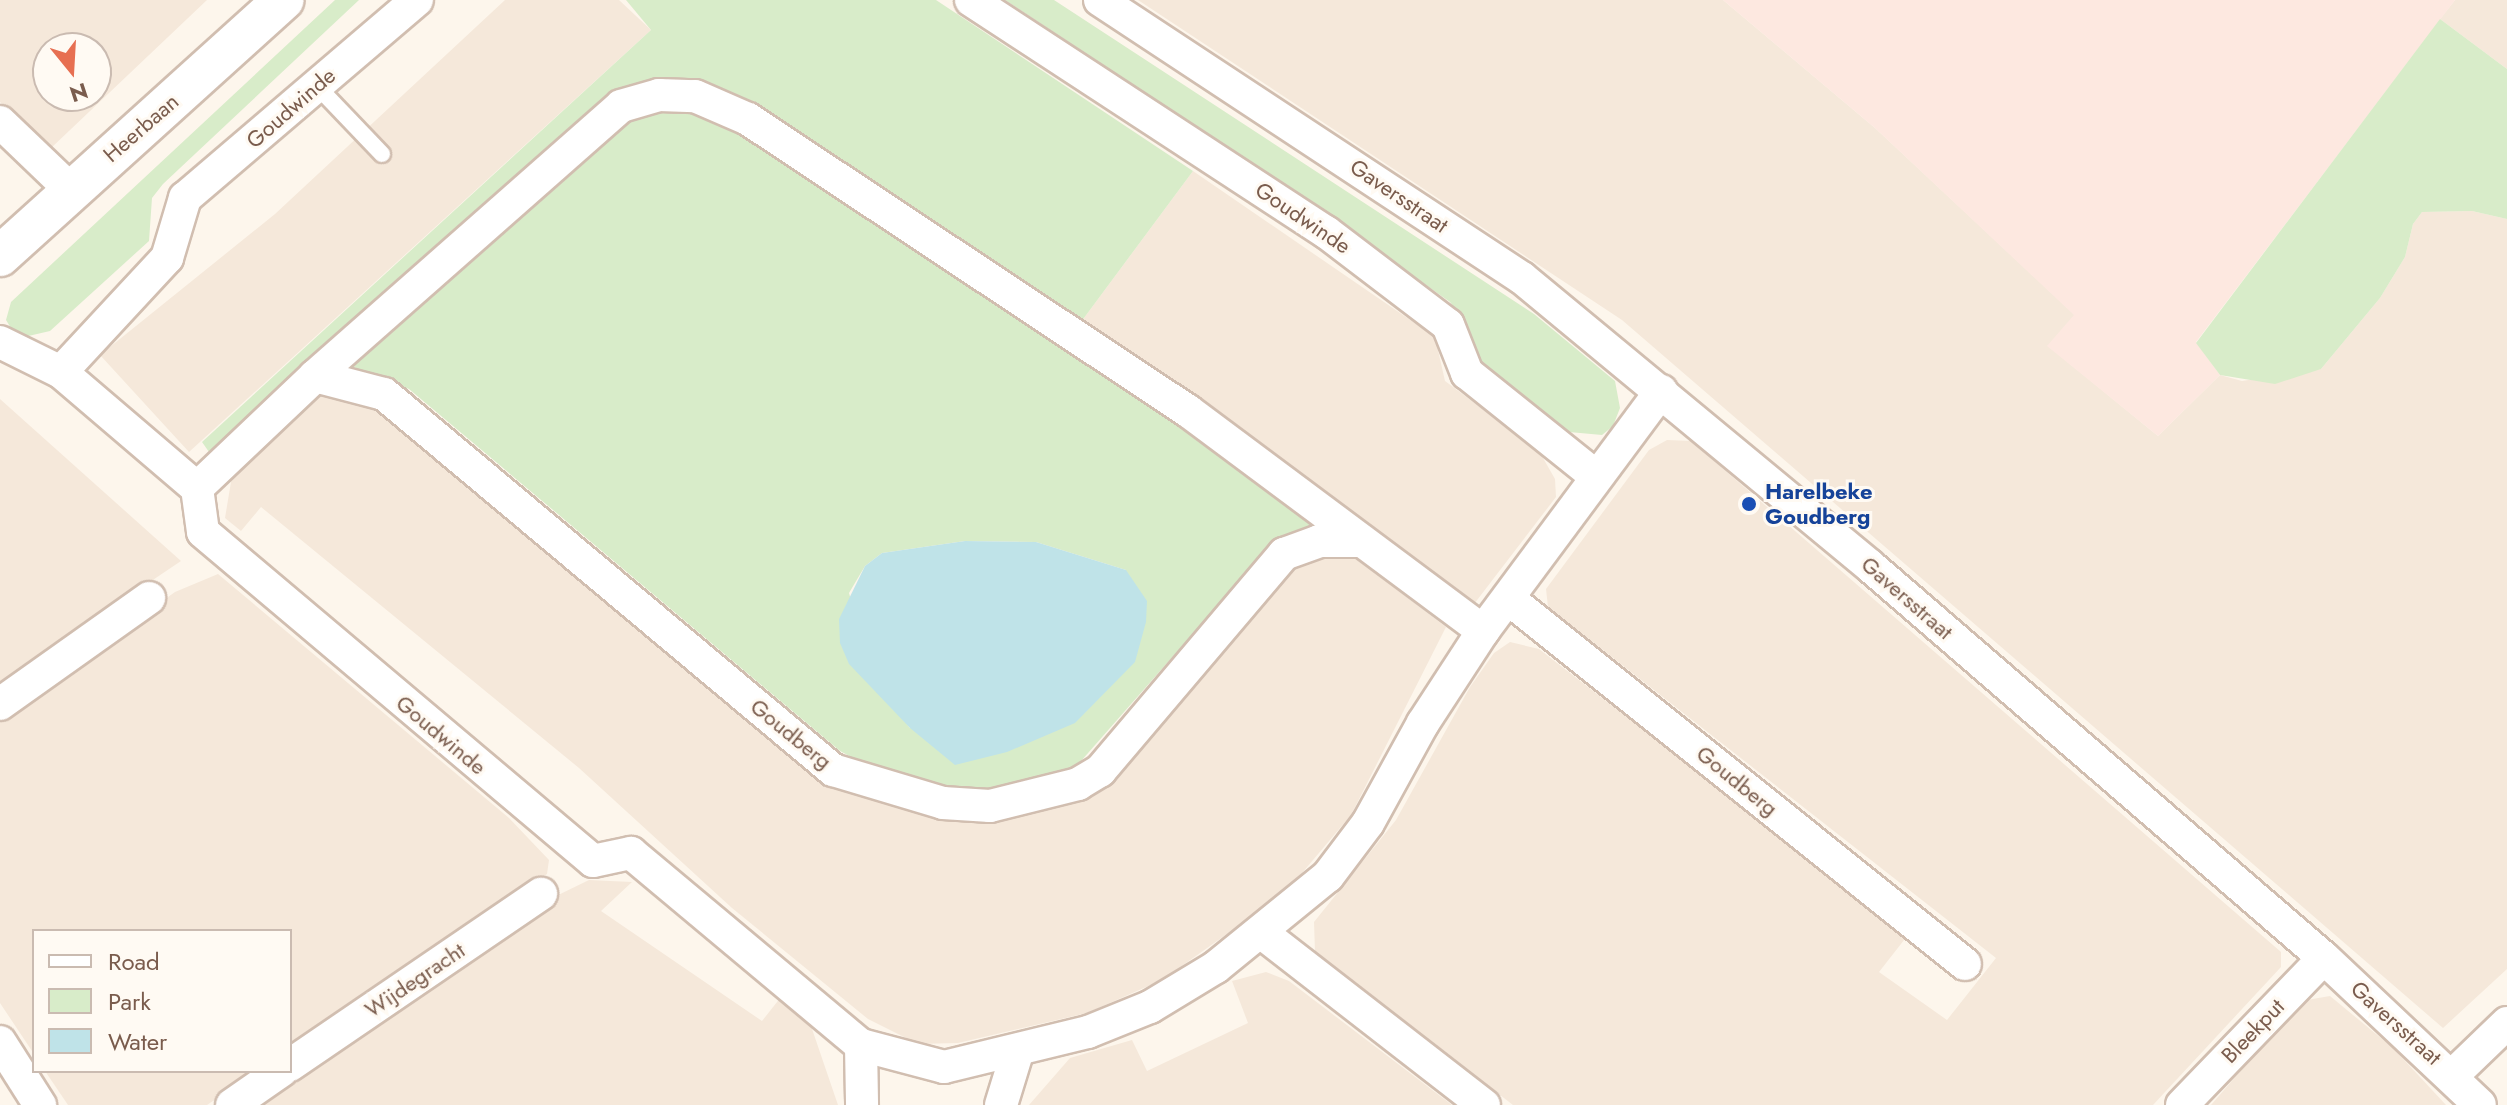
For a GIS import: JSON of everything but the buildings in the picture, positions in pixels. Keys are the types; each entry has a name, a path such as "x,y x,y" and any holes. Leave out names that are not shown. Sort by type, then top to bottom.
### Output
{"street":[{"name":"Heerbaan","path":"0,256 283,0"},
{"name":"Goudwinde","path":"61,372 167,258 185,198 417,0"},
{"name":"Goudwinde","path":"971,0 1326,232 1448,325 1467,373 1597,477"},
{"name":"Gaversstraat","path":"1100,0 1522,278 1661,391 2324,958 2453,1075 2480,1105"},
{"path":"0,342 61,372 197,488 315,376 621,106 659,95 695,96 748,119 1163,394 1483,631"},
{"path":"0,122 71,190"},
{"name":"Goudberg","path":"315,376 384,394 833,770 943,803 990,806 1078,784 1100,771 1284,554 1319,541 1361,541"},
{"path":"1001,1105 1017,1053 1088,1032 1150,1007 1262,933 1328,876 1368,823 1423,723 1483,631 1661,391"},
{"name":"Goudwinde","path":"197,488 203,532 405,706 593,861 631,853 861,1045 944,1067 1017,1053"},
{"path":"0,704 149,598"},
{"name":"Goudberg","path":"1509,599 1965,964"},
{"name":"Wijdegracht","path":"292,1064 541,894"},
{"path":"1262,933 1484,1105"},
{"name":"Bleekput","path":"2182,1105 2324,958"},
{"path":"2453,1075 2507,1023"},
{"path":"0,1042 40,1105"},
{"path":"861,1045 862,1105"},
{"path":"232,1105 278,1073"}],"lane":[{"path":"317,86 382,154"}],"shaded area":[{"path":"0,0 207,0 112,90 112,32 32,32 32,112 89,112 50,149 0,102"},
{"path":"505,0 619,0 651,30 189,452 100,355 275,214"},
{"path":"1138,0 1723,0 1875,128 2075,315 2048,346 2158,436 2220,375 2242,381 2321,369 2380,298 2405,257 2413,224 2422,212 2472,211 2507,219 2507,969 2443,1028 1622,320"},
{"path":"1723,0 2455,0 2196,342 2220,375 2158,436 2047,346 2074,315 1875,128"},
{"path":"2455,0 2507,0 2507,69 2440,19"},
{"path":"1193,171 1435,337 1445,381 1539,451 1555,479 1556,497 1471,608 1081,322"},
{"path":"316,394 361,395 826,780 1084,796 1114,779 1295,564 1324,552 1350,554 1446,627 1351,815 1286,892 1162,980 1087,1013 958,1043 918,1044 868,1019 732,908 579,768 261,507 241,531 225,518 233,470"},
{"path":"0,399 181,561 0,683"},
{"path":"1667,440 1691,441 2281,952 2281,967 2153,1105 1513,1105 1315,952 1314,922 1396,820 1470,687 1494,653 1510,642 1539,649 1908,935 1879,972 1947,1020 1996,958 1548,607 1546,589 1649,450"},
{"path":"218,574 509,818 549,860 547,874 292,1048 292,929 32,929 32,1051 0,1003 0,717 175,592"},
{"path":"589,880 632,882 601,911 762,1021 781,997 811,1026 838,1105 255,1105 550,899"},
{"path":"1266,972 1289,981 1452,1105 1029,1105 1070,1058 1132,1040 1147,1071 1248,1023 1232,981"},
{"path":"2330,996 2393,1048 2446,1105 2211,1105 2301,1001"},
{"path":"46,1073 254,1073 207,1105 68,1105"}],"green space":[{"path":"335,0 359,0 163,184 152,198 149,241 50,331 24,337 14,333 6,320 11,302"},
{"path":"626,0 936,0 1193,171 1081,322 755,108 720,88 662,79 611,96 209,452 202,442 651,30"},
{"path":"1005,0 1054,0 1534,314 1615,381 1620,408 1613,426 1602,435 1569,432 1476,360 1466,323 1450,302 1283,184"},
{"path":"2440,19 2507,69 2507,219 2472,211 2422,212 2413,224 2405,257 2380,298 2321,369 2275,384 2220,375 2196,343"},
{"path":"687,107 736,127 1123,383 1320,528 1283,539 1254,564 1074,769 968,795 872,768 840,751 409,389 351,366 615,131 643,113","holes":["965,541 1036,542 1126,570 910,728 876,687 849,593 865,566 882,553"]}],"water":[{"path":"965,541 1036,542 1126,570 1147,601 1146,622 1135,662 1075,723 1007,752 955,765 910,728 849,664 840,643 839,619 865,566 882,553"}],"place":[{"name":"Harelbeke Goudberg","path":"1749,504"}]}
